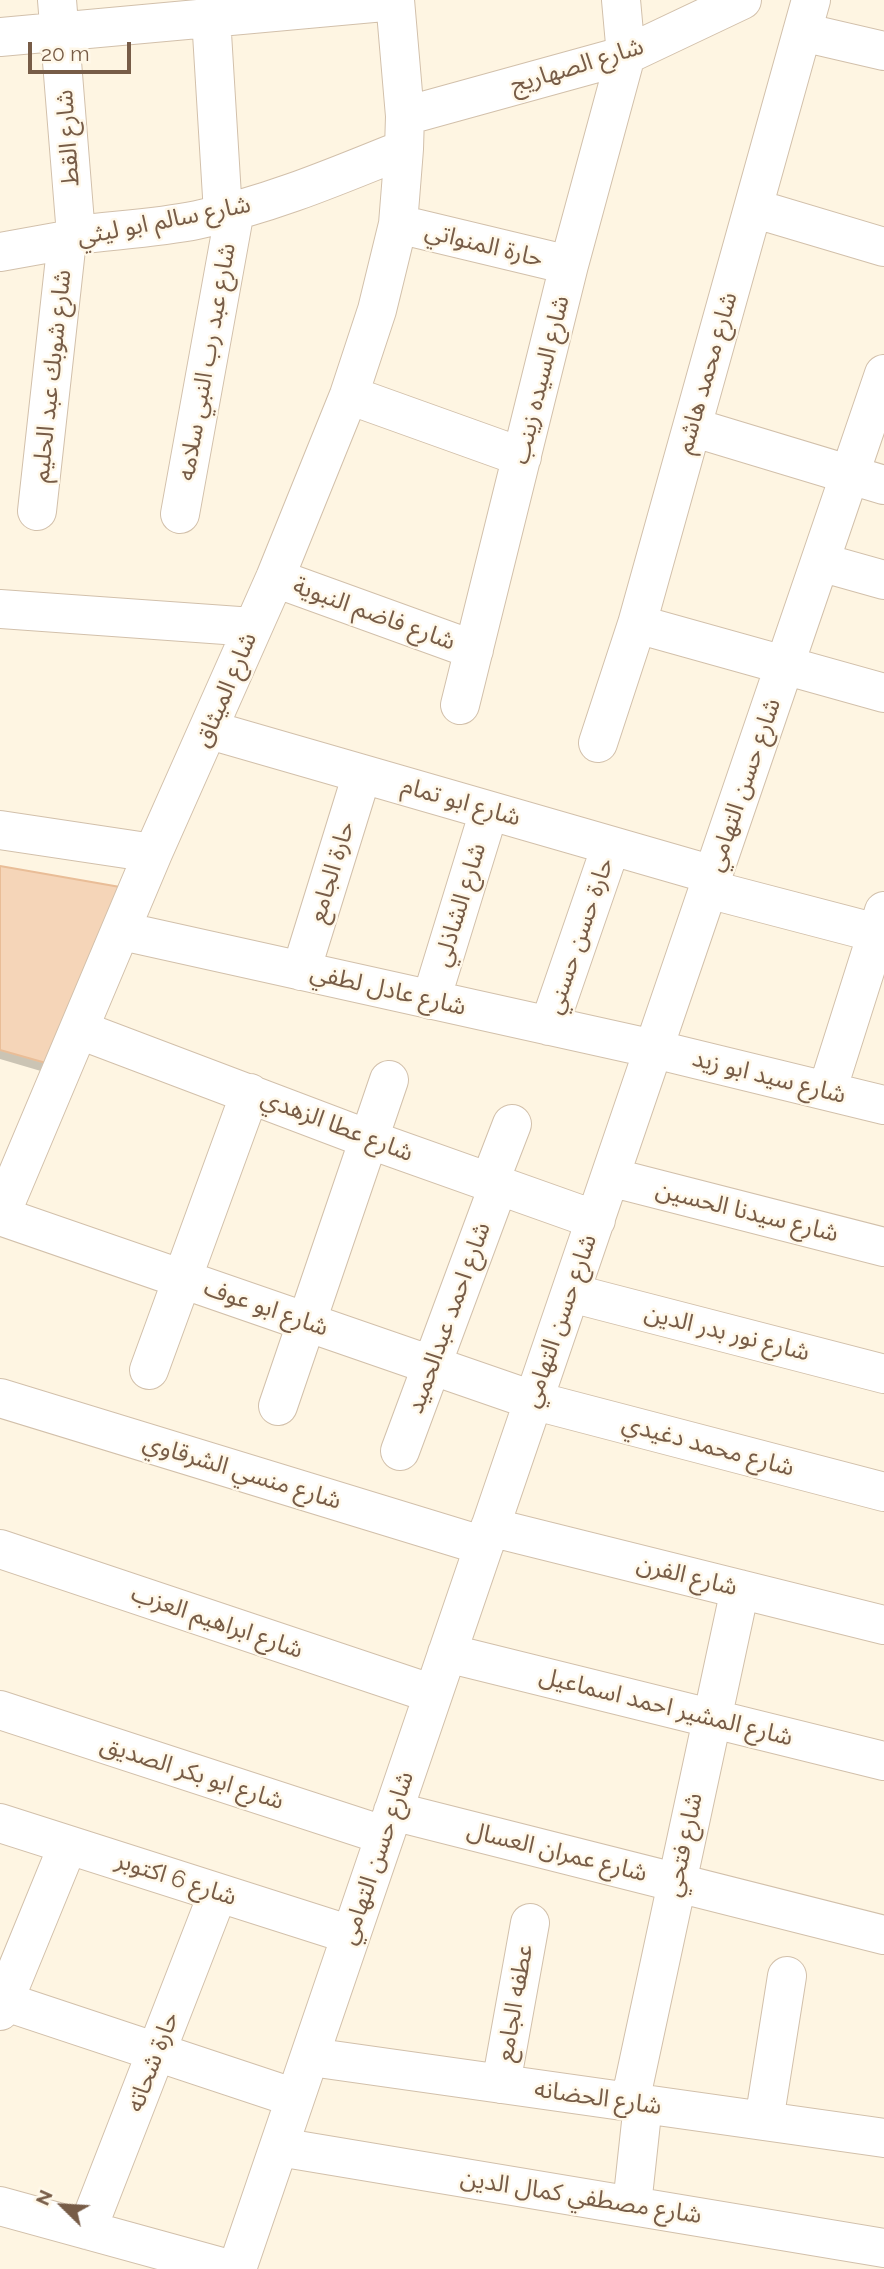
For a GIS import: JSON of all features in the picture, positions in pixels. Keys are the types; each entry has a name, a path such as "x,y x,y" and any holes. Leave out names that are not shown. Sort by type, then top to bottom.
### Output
{"street":[{"path":"0,37 59,15 211,18 395,0"},
{"name":"شارع الميثاق","path":"0,1216 122,932 153,853 210,730 275,578 349,395 377,310 398,224 405,132 395,0"},
{"path":"621,0 626,55"},
{"name":"شارع الصهاريج","path":"405,132 626,55 742,0"},
{"name":"شارع القط","path":"59,15 71,238"},
{"path":"807,16 884,51"},
{"name":"شارع محمد هاشم","path":"598,743 637,624 807,16"},
{"name":"شارع عبد رب النبي سلامه","path":"180,514 229,212 211,18"},
{"name":"شارع السيده زينب","path":"460,705 569,265 626,55"},
{"name":"شارع سالم ابو ليثي","path":"0,252 71,238 196,220 229,212 303,190 405,132"},
{"path":"754,208 884,247"},
{"name":"حارة المنواتي","path":"398,224 569,265"},
{"name":"شارع شوبك عبد الحليم","path":"37,511 71,238"},
{"name":"شارع حسن التهامي","path":"237,2269 820,562 867,480 884,374"},
{"path":"349,395 522,457"},
{"path":"692,427 867,480"},
{"path":"820,562 884,580"},
{"name":"شارع فاضم النبوية","path":"275,578 474,650"},
{"path":"0,609 253,627"},
{"path":"637,624 884,693"},
{"name":"شارع ابو تمام","path":"210,730 611,845 711,882 882,926"},
{"name":"حارة الجامع","path":"301,971 362,774"},
{"name":"شارع الشاذلي","path":"431,1000 489,811"},
{"path":"0,830 153,853"},
{"name":"حارة حسن حسني","path":"549,1026 611,845"},
{"path":"827,1091 882,926"},
{"name":"شارع عادل لطفي","path":"122,932 653,1049"},
{"name":"شارع عطا الزهدي","path":"80,1030 368,1139 596,1220"},
{"name":"شارع سيد ابو زيد","path":"653,1049 884,1105"},
{"path":"278,1406 389,1080"},
{"path":"149,1370 250,1093"},
{"name":"شارع احمد عبدالحميد","path":"400,1451 495,1182 512,1124"},
{"name":"شارع سيدنا الحسين","path":"610,1177 884,1247"},
{"name":"شارع ابو عوف","path":"0,1216 532,1400"},
{"name":"شارع نور بدر الدين","path":"571,1293 884,1374"},
{"name":"شارع منسي الشرقاوي","path":"0,1398 487,1537"},
{"name":"شارع محمد دغيدي","path":"532,1400 884,1492"},
{"name":"شارع الفرن","path":"487,1537 740,1589 884,1625"},
{"name":"شارع ابراهيم العزب","path":"0,1549 433,1694"},
{"name":"شارع فتحي","path":"632,2205 636,2103 675,1882 740,1589"},
{"name":"شارع المشير احمد اسماعيل","path":"447,1653 884,1761"},
{"name":"شارع ابو بكر الصديق","path":"0,1710 388,1823"},
{"name":"شارع 6 اكتوبر","path":"0,1823 351,1935"},
{"name":"شارع عمران العسال","path":"388,1823 675,1882 884,1935"},
{"path":"68,1845 1,2004 295,2098"},
{"name":"حارة شحاته","path":"88,2230 218,1893"},
{"name":"عطفه الجامع","path":"500,2084 530,1923"},
{"path":"764,2121 787,1976"},
{"name":"شارع الحضانه","path":"311,2057 884,2138"},
{"name":"شارع مصطفي كمال الدين","path":"279,2147 884,2248"},
{"path":"0,2206 229,2269"}],"building":[{"path":"0,866 120,887 53,1065 0,1050"}]}
